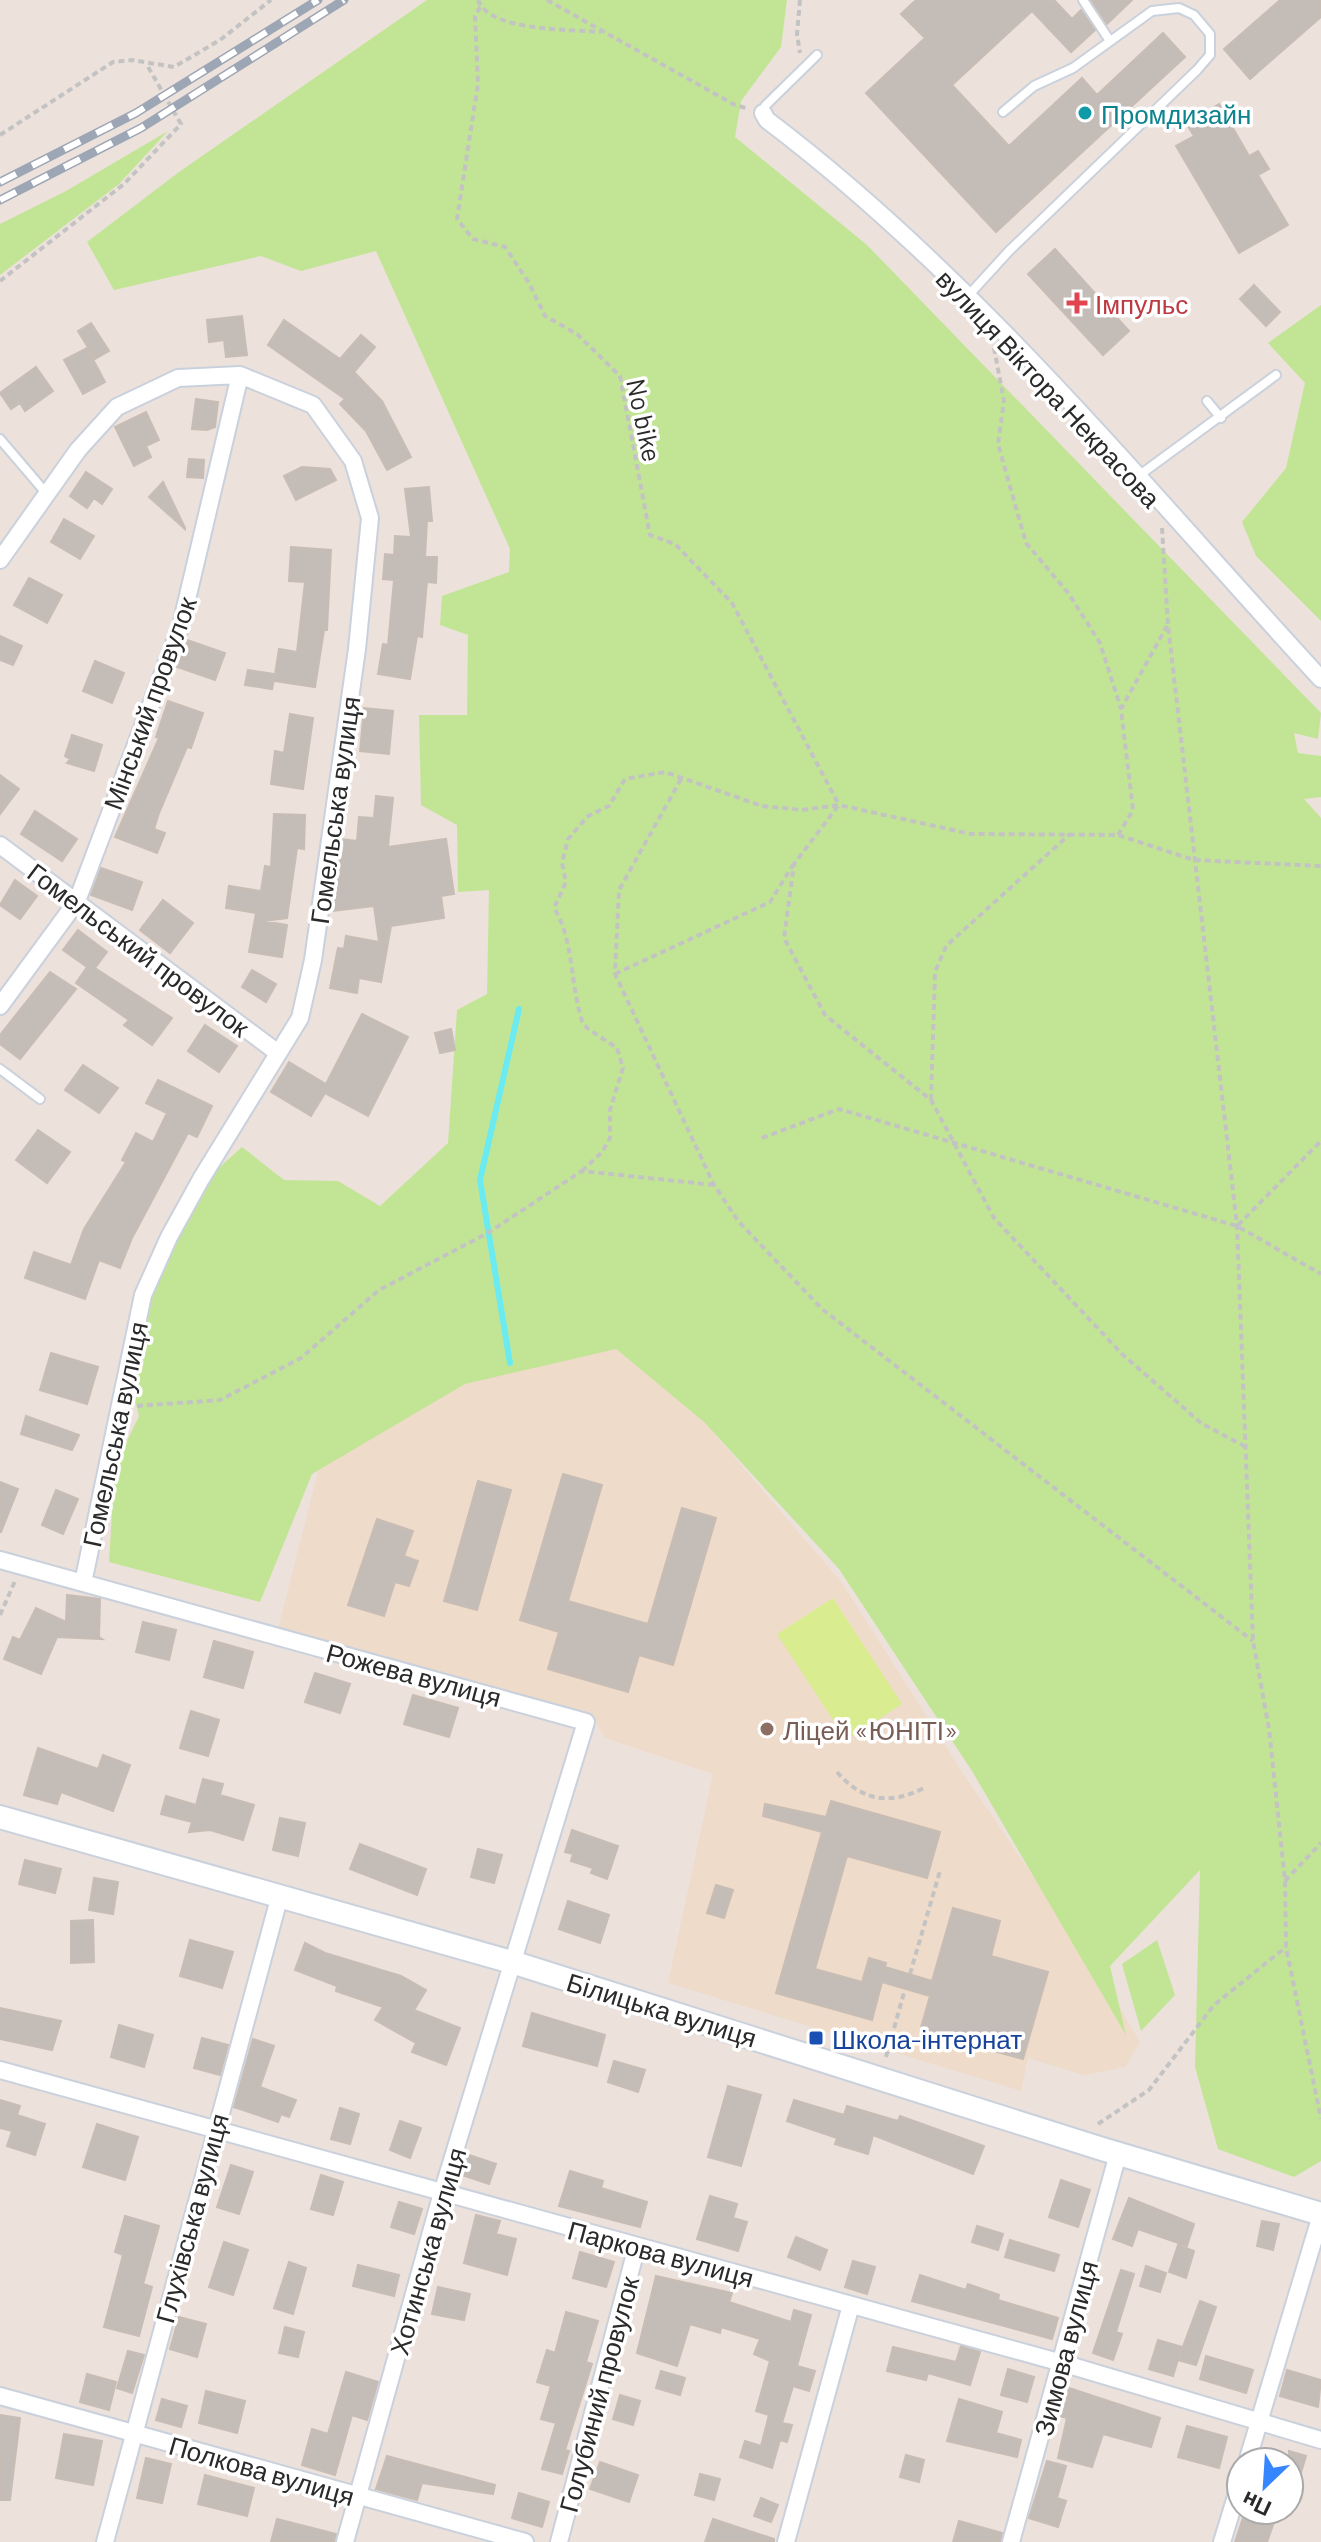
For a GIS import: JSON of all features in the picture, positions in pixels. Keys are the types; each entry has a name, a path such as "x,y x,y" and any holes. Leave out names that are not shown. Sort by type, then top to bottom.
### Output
{"main road":[{"name":"Білицька вулиця","path":"0,1817 515,1963 1118,2154 1321,2214"}],"street":[{"name":"вулиця Віктора Некрасова","path":"763,113 767,120 848,183 989,319 1321,679"},
{"name":"Гомельська вулиця","path":"0,560 46,493 117,407 178,378 240,375 313,405 353,461 370,518 357,649 313,960 300,1018 169,1237 143,1295 83,1583"},
{"name":"Мінський провулок","path":"0,1006 77,901 181,625 240,375"},
{"name":"Гомельський провулок","path":"0,845 278,1053"},
{"name":"Рожева вулиця","path":"0,1560 586,1722 515,1963"},
{"name":"Глухівська вулиця","path":"105,2542 280,1895"},
{"name":"Хотинська вулиця","path":"345,2542 442,2193 515,1963"},
{"name":"Паркова вулиця","path":"0,2070 215,2132 1062,2363 1321,2440"},
{"name":"Зимова вулиця","path":"1011,2542 1118,2154"},
{"path":"1252,2446 1321,2214"},
{"name":"Голубиний провулок","path":"559,2542 637,2246"},
{"path":"786,2542 851,2305"},
{"name":"Полкова вулиця","path":"0,2396 357,2498 525,2542"}],"lane":[{"path":"1083,0 1110,41"},
{"path":"966,297 1009,251 1178,91 1210,55 1213,45 1210,34 1194,15 1165,7 1152,11 1073,68 1034,86 1003,112"},
{"path":"763,113 765,106 817,55"},
{"path":"1136,478 1276,375"},
{"path":"1207,401 1221,418"},
{"path":"0,439 46,493"},
{"path":"0,1069 40,1099"}],"path":[{"path":"0,135 113,62 132,60 147,65 174,67 220,40 271,0"},
{"path":"478,0 480,7 501,23 603,32"},
{"path":"547,0 735,105 763,113"},
{"path":"800,0 797,34 804,67"},
{"name":"No bike","path":"480,7 475,16 478,84 457,219 473,239 505,247 529,283 545,316 577,334 620,376 650,535 675,544 732,603 839,805"},
{"path":"0,281 124,184 181,124 147,65"},
{"path":"989,319 1004,401 998,444 1026,543 1069,594 1100,643 1121,709 1133,810 1118,835"},
{"path":"1161,506 1168,625 1237,1226 1253,1641 1269,1729 1285,1881 1286,1947 1321,2119"},
{"path":"1121,709 1168,625"},
{"path":"119,1408 220,1400 301,1358 379,1290 486,1234 582,1171 602,1152 610,1138 613,1097 623,1068 617,1048 587,1028 577,1005 566,930 554,908 566,879 562,863 564,848 585,819 609,806 625,779 660,772 762,806 802,810 839,805 971,834 1071,832 1118,835 1194,860 1321,866"},
{"path":"682,778 619,890 615,974 714,1185 739,1222 822,1309 1253,1641"},
{"path":"615,974 770,902 794,864 839,805"},
{"path":"931,1100 935,972 946,946 1071,832"},
{"path":"794,864 784,938 825,1015 931,1100 994,1218 1122,1354 1201,1423 1244,1446"},
{"path":"762,1138 839,1109 1237,1226 1321,1274"},
{"path":"1237,1226 1321,1141"},
{"path":"582,1171 714,1185"},
{"path":"0,1615 21,1567"},
{"path":"837,1772 862,1794 880,1800 903,1798 924,1788"},
{"path":"1285,1881 1321,1843"},
{"path":"910,1974 940,1871"},
{"path":"1098,2124 1149,2090 1214,2005 1286,1947"},
{"path":"886,2057 905,1989"}],"shaded area":[{"name":"Ліцей «ЮНІТІ»","path":"616,1349 704,1422 842,1583 960,1769 1097,1970 1140,2042 1125,2067 1084,2075 1028,2058 1021,2091 668,1983 713,1774 605,1738 593,1716 278,1629 327,1437 485,1366"}],"green space":[{"path":"427,0 787,0 781,47 741,101 735,137 867,245 1321,713 1318,739 1294,733 1298,753 1321,756 1321,797 1304,799 1321,818 1321,2161 1294,2177 1218,2149 1195,2067 1200,1870 1110,1966 1126,2035 972,1771 839,1569 704,1422 616,1349 465,1384 312,1474 260,1602 109,1562 115,1466 139,1416 129,1377 149,1296 211,1175 242,1147 284,1180 338,1181 380,1206 448,1143 457,1010 487,994 489,890 458,892 457,825 421,805 419,715 467,715 468,635 440,625 442,596 509,572 510,549 376,251 301,271 261,256 114,290 87,242 179,172"},
{"path":"168,131 119,184 0,275 0,224 66,191"},
{"path":"1321,305 1321,621 1256,556 1242,522 1286,468 1305,383 1268,343"},
{"path":"833,1598 902,1704 846,1740 777,1634"},
{"path":"1157,1940 1175,1995 1141,2031 1122,1964"}],"building":[{"name":"Промдизайн","path":"916,0 1054,0 1072,19 1081,10 1095,30 1071,52 1032,11 952,85 1009,146 1082,78 1097,95 1163,33 1185,57 996,232 866,93 925,38 901,14"},
{"path":"1091,0 1132,0 1107,24"},
{"path":"1280,0 1321,0 1321,17 1250,79 1224,49"},
{"path":"1219,104 1249,156 1258,151 1269,169 1258,175 1288,225 1239,253 1176,146 1194,136 1186,123"},
{"path":"1055,249 1129,331 1103,355 1028,274"},
{"path":"1254,285 1280,312 1266,326 1240,299"},
{"path":"242,316 247,355 226,357 224,340 209,342 207,320"},
{"path":"284,320 340,359 361,335 375,347 354,372 382,401 411,457 387,470 366,431 340,404 345,399 268,345"},
{"path":"91,323 109,351 95,359 78,331"},
{"path":"87,348 105,382 83,394 64,360"},
{"path":"36,367 53,391 25,411 20,403 11,409 0,393"},
{"path":"196,399 218,402 215,427 192,429"},
{"path":"146,412 159,440 146,446 151,457 134,466 115,427"},
{"path":"189,459 204,460 203,478 187,477"},
{"path":"302,467 330,469 336,480 296,500 284,476"},
{"path":"86,472 112,489 102,504 94,498 87,508 70,496"},
{"path":"163,482 185,528 185,529 149,497"},
{"path":"429,487 432,521 427,521 425,557 437,557 436,583 427,582 422,637 417,636 410,679 378,674 383,644 388,645 394,580 383,579 385,554 394,555 395,536 411,537 405,489"},
{"path":"64,519 94,536 80,559 51,542"},
{"path":"291,547 331,550 327,630 324,630 315,687 274,681 279,649 297,652 305,582 289,581"},
{"path":"29,578 62,595 47,623 14,605"},
{"path":"0,636 22,646 13,665 0,660"},
{"path":"187,640 225,653 215,680 177,667"},
{"path":"95,661 124,673 112,703 83,691"},
{"path":"248,670 275,674 272,689 245,685"},
{"path":"168,701 203,713 191,748 187,747 159,813 154,829 165,833 157,853 115,837 159,738 156,737"},
{"path":"364,708 393,711 389,754 360,751"},
{"path":"290,714 313,718 303,789 271,784 275,751 284,753"},
{"path":"72,735 102,745 94,771 67,763 70,759 65,756"},
{"path":"0,775 19,789 0,814"},
{"path":"376,796 393,798 388,847 446,839 454,894 441,896 444,918 391,926 381,982 359,978 357,993 330,988 338,948 344,949 346,936 379,942 374,906 331,911 342,839 357,841 359,817 374,818"},
{"path":"35,811 77,839 62,861 21,834"},
{"path":"274,814 305,815 304,849 297,848 287,918 264,921 287,925 282,957 249,952 256,913 226,908 229,886 261,891 265,866 271,867"},
{"path":"101,868 142,882 132,910 91,895"},
{"path":"15,880 37,896 20,919 0,905"},
{"path":"163,900 193,923 170,953 140,930"},
{"path":"78,930 107,952 95,968 172,1018 152,1045 124,1025 129,1020 76,983 87,967 63,950"},
{"path":"252,970 276,984 266,1002 242,987"},
{"path":"50,972 76,989 20,1059 0,1044 0,1035"},
{"path":"362,1014 408,1037 368,1116 325,1093 311,1116 271,1092 289,1062 326,1084"},
{"path":"205,1025 237,1046 219,1072 188,1051"},
{"path":"451,1029 455,1050 440,1053 435,1033"},
{"path":"83,1065 118,1088 99,1113 65,1090"},
{"path":"158,1080 212,1106 197,1137 188,1133 132,1238 120,1268 99,1260 85,1299 25,1278 34,1252 71,1265 84,1229 126,1162 122,1160 136,1133 153,1142 167,1113 146,1103"},
{"path":"38,1130 70,1152 47,1183 16,1160"},
{"path":"51,1353 98,1367 87,1404 40,1390"},
{"path":"26,1416 79,1435 72,1450 21,1434"},
{"path":"563,1474 602,1485 568,1601 648,1624 682,1508 716,1518 673,1665 639,1655 628,1692 548,1669 559,1632 520,1620"},
{"path":"478,1481 511,1490 477,1610 444,1601"},
{"path":"0,1482 18,1489 1,1532 0,1532"},
{"path":"56,1490 78,1499 63,1534 42,1525"},
{"path":"377,1519 413,1531 404,1556 418,1561 409,1586 395,1582 384,1616 348,1605"},
{"path":"67,1595 100,1599 99,1637 102,1639 57,1637 41,1674 4,1659 13,1637 20,1640 36,1608 66,1622"},
{"path":"143,1622 176,1630 169,1660 136,1652"},
{"path":"214,1641 253,1652 243,1688 204,1677"},
{"path":"315,1673 350,1684 340,1713 305,1702"},
{"path":"413,1695 458,1708 449,1737 404,1724"},
{"path":"191,1711 219,1720 208,1756 180,1748"},
{"path":"38,1748 98,1769 103,1755 130,1765 113,1811 61,1792 57,1804 24,1795"},
{"path":"203,1779 223,1784 220,1795 254,1805 243,1840 210,1830 189,1832 192,1822 161,1814 166,1796 196,1805"},
{"path":"831,1801 940,1832 927,1878 847,1856 815,1969 862,1982 869,1958 886,1963 885,1967 932,1981 953,1908 1000,1921 991,1956 1048,1972 1023,2059 920,2031 930,1996 882,1982 872,2020 776,1993 822,1832 763,1816 765,1804 826,1817"},
{"path":"280,1818 305,1823 298,1856 273,1850"},
{"path":"572,1830 618,1846 607,1879 591,1873 593,1868 571,1861 573,1854 565,1852"},
{"path":"360,1844 426,1869 417,1895 350,1869"},
{"path":"478,1849 502,1855 494,1883 471,1877"},
{"path":"25,1860 61,1869 55,1893 19,1884"},
{"path":"94,1878 118,1882 113,1914 89,1910"},
{"path":"716,1885 733,1890 724,1918 707,1913"},
{"path":"568,1901 609,1915 600,1943 559,1929"},
{"path":"93,1920 94,1962 71,1963 71,1921"},
{"path":"190,1940 233,1952 222,1988 180,1976"},
{"path":"305,1943 325,1953 401,1976 426,1990 414,2010 460,2028 446,2065 412,2052 416,2043 375,2020 383,2007 336,1991 337,1986 295,1970"},
{"path":"0,2008 61,2021 52,2050 0,2039"},
{"path":"532,2013 605,2035 597,2066 523,2046"},
{"path":"119,2025 153,2035 144,2067 111,2057"},
{"path":"202,2038 228,2045 220,2075 194,2068"},
{"path":"253,2039 274,2046 260,2087 296,2100 289,2117 281,2114 278,2122 234,2107"},
{"path":"614,2061 645,2070 638,2092 608,2082"},
{"path":"728,2086 761,2095 741,2166 708,2157"},
{"path":"0,2100 20,2106 17,2115 45,2124 35,2155 7,2146 12,2131 0,2128"},
{"path":"794,2100 844,2115 847,2106 898,2121 900,2116 984,2146 973,2174 873,2135 868,2154 835,2144 837,2138 787,2121"},
{"path":"340,2108 359,2114 350,2144 331,2139"},
{"path":"400,2121 421,2128 410,2158 390,2150"},
{"path":"97,2124 138,2137 125,2180 83,2167"},
{"path":"466,2154 496,2164 489,2184 459,2174"},
{"path":"231,2165 253,2172 239,2214 217,2207"},
{"path":"570,2171 603,2181 601,2188 647,2202 640,2227 559,2206"},
{"path":"321,2175 343,2182 333,2215 311,2209"},
{"path":"1061,2180 1090,2190 1078,2227 1049,2217"},
{"path":"710,2196 737,2204 733,2218 747,2222 738,2251 697,2239"},
{"path":"1129,2198 1194,2224 1187,2246 1138,2229 1132,2246 1113,2239"},
{"path":"399,2202 422,2209 414,2234 391,2227"},
{"path":"476,2215 500,2221 496,2234 516,2239 507,2275 464,2263"},
{"path":"125,2216 159,2226 143,2284 152,2287 139,2336 104,2327 123,2255 115,2252"},
{"path":"1262,2221 1279,2224 1273,2250 1257,2246"},
{"path":"977,2226 1003,2234 998,2250 972,2242"},
{"path":"796,2237 827,2250 820,2270 788,2257"},
{"path":"1010,2240 1059,2255 1054,2271 1005,2257"},
{"path":"224,2242 248,2250 233,2295 209,2287"},
{"path":"1178,2245 1194,2251 1186,2278 1169,2272"},
{"path":"580,2252 614,2262 606,2287 573,2278"},
{"path":"853,2261 875,2267 867,2294 845,2287"},
{"path":"289,2262 306,2268 293,2314 274,2308"},
{"path":"358,2265 399,2275 394,2296 353,2286"},
{"path":"1146,2266 1166,2273 1160,2292 1140,2286"},
{"path":"1121,2270 1134,2274 1116,2332 1122,2334 1113,2360 1093,2353"},
{"path":"920,2275 966,2290 968,2284 999,2295 998,2300 1058,2318 1052,2339 912,2301"},
{"path":"656,2276 732,2293 729,2302 791,2322 794,2310 811,2315 797,2366 815,2371 809,2391 793,2386 782,2423 792,2425 787,2442 780,2440 772,2468 740,2457 745,2441 761,2446 769,2415 756,2411 770,2361 754,2354 760,2339 721,2327 720,2333 690,2324 677,2366 637,2353"},
{"path":"438,2287 470,2294 464,2320 432,2314"},
{"path":"1200,2301 1216,2307 1196,2365 1178,2360"},
{"path":"566,2312 598,2321 586,2362 592,2364 565,2450 569,2451 562,2474 542,2469 556,2423 541,2419 551,2386 537,2382 547,2350 555,2353"},
{"path":"179,2317 206,2324 197,2357 170,2349"},
{"path":"285,2327 304,2332 298,2357 279,2353"},
{"path":"1158,2340 1182,2347 1173,2376 1149,2369"},
{"path":"961,2346 980,2352 970,2385 928,2373 926,2380 887,2371 893,2347 956,2362"},
{"path":"128,2351 144,2355 132,2393 117,2388"},
{"path":"1206,2356 1253,2370 1246,2393 1200,2379"},
{"path":"1008,2369 1034,2377 1027,2402 1001,2395"},
{"path":"1287,2370 1321,2380 1318,2407 1280,2396"},
{"path":"661,2371 685,2378 680,2395 656,2388"},
{"path":"346,2372 378,2382 367,2420 352,2415 335,2475 302,2465 312,2429 328,2434"},
{"path":"87,2374 116,2382 109,2410 80,2402"},
{"path":"1069,2388 1160,2418 1151,2447 1103,2434 1092,2467 1058,2458 1067,2418 1060,2416"},
{"path":"206,2391 245,2401 237,2433 199,2423"},
{"path":"620,2395 640,2401 633,2425 613,2419"},
{"path":"162,2399 187,2406 181,2427 156,2420"},
{"path":"959,2399 1002,2412 996,2433 1021,2440 1017,2457 947,2441"},
{"path":"0,2415 20,2418 10,2500 0,2500"},
{"path":"1187,2426 1227,2437 1219,2468 1178,2457"},
{"path":"64,2434 102,2441 93,2485 56,2478"},
{"path":"906,2455 924,2460 919,2482 900,2477"},
{"path":"387,2456 495,2485 493,2494 422,2483 417,2500 376,2489"},
{"path":"146,2458 171,2464 162,2503 137,2498"},
{"path":"1047,2461 1066,2466 1057,2498 1066,2501 1058,2527 1029,2518"},
{"path":"600,2462 638,2475 629,2502 590,2489"},
{"path":"700,2474 720,2479 714,2500 695,2495"},
{"path":"205,2475 254,2488 247,2516 198,2504"},
{"path":"519,2493 549,2502 542,2527 512,2518"},
{"path":"761,2498 778,2505 771,2522 754,2516"},
{"path":"277,2519 336,2534 334,2542 271,2542"},
{"path":"713,2519 774,2539 774,2542 705,2542"},
{"path":"959,2521 1002,2533 1000,2542 953,2542"},
{"path":"1240,2526 1273,2526 1267,2542 1235,2542"}],"waterway":[{"path":"510,1363 480,1180 519,1009"}],"railway":[{"path":"0,182 136,113 318,0"},
{"path":"0,200 141,128 344,0"}],"place":[{"name":"Промдизайн","path":"1085,113"},
{"name":"Імпульс","path":"1077,303"},
{"name":"Ліцей «ЮНІТІ»","path":"767,1729"},
{"name":"Школа-інтернат","path":"816,2038"}]}
